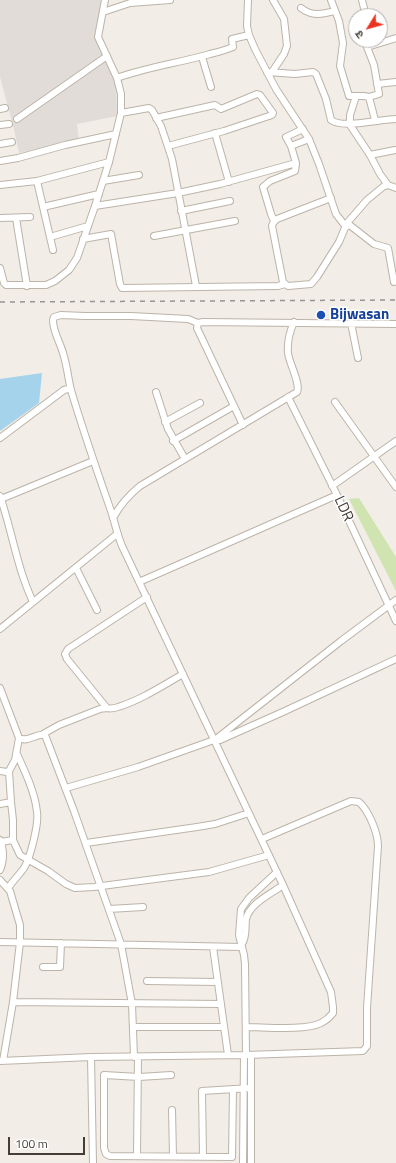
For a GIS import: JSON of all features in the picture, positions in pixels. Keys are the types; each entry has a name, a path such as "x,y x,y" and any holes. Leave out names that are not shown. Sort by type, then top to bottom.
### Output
{"street":[{"path":"0,268 2,285 46,285 55,281 69,270 77,258 109,162 121,113 120,94 116,78 98,37 105,0"},
{"path":"103,12 130,3 170,0"},
{"path":"248,0 247,15 249,35 255,49 270,72 276,89 309,139 336,214 347,225 374,244 388,248 394,279"},
{"path":"270,72 284,54 287,46 284,19 273,0"},
{"path":"331,0 339,21 343,43 340,62 341,73 349,96 364,96 369,98 379,94 374,65 367,48"},
{"path":"301,8 306,12 317,14 335,11"},
{"path":"116,78 143,69 202,57 233,47 232,39 249,35"},
{"path":"18,119 107,56"},
{"path":"202,57 211,87"},
{"path":"270,72 295,74 314,73 319,78 332,120 337,123 350,125 374,120 396,119"},
{"path":"377,84 396,82"},
{"path":"156,118 215,105 221,109 257,94 260,95 273,113 272,115 260,120 168,146"},
{"path":"356,96 350,115 350,125 388,185 396,188"},
{"path":"369,98 374,120"},
{"path":"121,113 149,108 156,118 168,146 196,286"},
{"path":"0,125 9,124"},
{"path":"285,284 283,282 272,226 274,221 263,187 270,181 295,171 296,163 291,146 286,137 303,129"},
{"path":"215,133 229,182"},
{"path":"0,161 116,134"},
{"path":"291,146 309,139"},
{"path":"0,144 12,142"},
{"path":"370,155 395,150"},
{"path":"0,185 37,181 109,162"},
{"path":"95,206 178,193 229,182 296,163"},
{"path":"103,181 139,175"},
{"path":"37,181 53,250"},
{"path":"83,239 111,234 122,288 278,286 285,284 288,286 307,286 314,282 339,242 347,225 367,200 388,185"},
{"path":"43,207 99,194"},
{"path":"274,221 331,198"},
{"path":"181,211 230,201"},
{"path":"0,218 30,217"},
{"path":"16,218 27,286"},
{"path":"154,236 235,221"},
{"path":"50,237 88,226"},
{"path":"246,1027 311,1026 321,1023 333,1013 334,1007 331,992 262,839 117,534 71,390 63,352 57,339 54,318 61,315 131,316 188,319 198,323 294,322 396,324"},
{"path":"113,518 119,507 135,490 243,425 288,397 298,389 288,349 294,322"},
{"path":"198,323 197,328 243,425"},
{"path":"351,323 358,358"},
{"path":"0,438 64,390 71,390"},
{"path":"156,392 165,422 173,441 185,459"},
{"name":"LDR","path":"288,397 337,495 396,621"},
{"path":"335,402 396,487"},
{"path":"165,422 200,403"},
{"path":"173,441 234,406"},
{"path":"332,486 374,458 396,441"},
{"path":"33,602 24,582 0,497 93,461"},
{"path":"139,582 337,495"},
{"path":"0,629 117,534"},
{"path":"76,568 97,610"},
{"path":"106,707 67,659 65,654 68,650 146,597"},
{"path":"66,788 138,767 214,740 329,650 396,600"},
{"path":"214,740 220,740 396,659"},
{"path":"19,738 26,740 44,734 59,725 106,707 117,708 131,703 183,674"},
{"path":"0,688 19,738 17,754 9,771 13,840 20,855 28,861 48,871 71,887 94,887 209,872 269,855"},
{"path":"44,734 66,788 121,944 132,1004 139,1077 137,1156"},
{"path":"8,888 23,870 28,861 37,824 38,813 33,792 17,754"},
{"path":"0,771 9,771"},
{"path":"0,880 8,888 20,920 20,942 13,1002 1,1061 91,1057 247,1055 363,1051 367,1046 367,1008 378,846 377,834 364,806 355,800 262,839"},
{"path":"0,804 11,802"},
{"path":"86,843 215,824 249,813"},
{"path":"0,870 3,856 0,841 13,840"},
{"path":"251,1163 251,1088 247,1055 245,964 239,935 241,909 249,898 277,872"},
{"path":"242,946 246,936 247,917 251,910 255,905 283,885"},
{"path":"109,909 143,907"},
{"path":"0,942 213,947 242,946"},
{"path":"43,967 60,968 61,943"},
{"path":"213,947 228,1055"},
{"path":"147,981 217,982"},
{"path":"13,1002 221,1004"},
{"path":"133,1027 224,1027"},
{"path":"243,1163 244,1088 247,1055"},
{"path":"91,1057 93,1163"},
{"path":"171,1075 139,1077 104,1075 104,1148 106,1154 110,1156 232,1157 233,1089"},
{"path":"203,1156 202,1091 251,1088"},
{"path":"172,1110 173,1156"}],"shaded area":[{"path":"0,0 104,0 94,36 105,56 116,83 117,116 77,124 79,140 19,153 0,77"}],"green space":[{"path":"359,498 396,557 396,591 349,499"}],"water":[{"path":"42,373 39,403 0,431 0,379"}],"railway":[{"path":"0,302 396,300"}],"place":[{"name":"Bijwasan","path":"321,315"}]}
